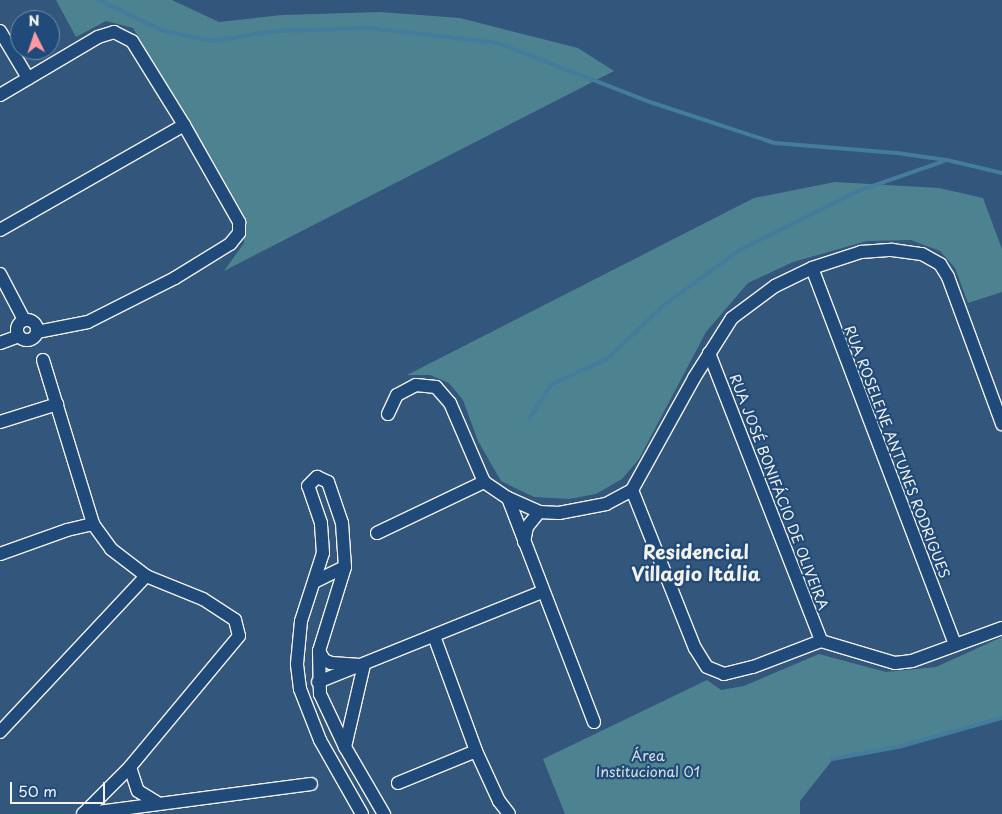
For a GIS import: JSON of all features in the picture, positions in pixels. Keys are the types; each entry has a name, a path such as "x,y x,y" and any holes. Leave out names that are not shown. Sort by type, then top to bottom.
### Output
{"street":[{"path":"0,31 28,78"},
{"path":"0,95 98,37 114,32 132,41 184,125 238,222 239,233 230,244 197,265 88,322 37,332 29,340 19,336 0,343"},
{"path":"0,230 184,125"},
{"path":"388,414 397,395 416,385 436,387 450,403 484,482 508,498 539,512 559,513 606,504 632,490 709,353 732,318 775,286 812,268 861,252 892,250 922,254 940,264 948,277 1002,424"},
{"name":"RUA ROSELENE ANTUNES RODRIGUES","path":"812,268 955,645"},
{"path":"0,274 24,320"},
{"path":"24,320 34,322 37,332"},
{"path":"19,336 16,329 24,320"},
{"name":"RUA JOSÉ BONIFÁCIO DE OLIVEIRA","path":"709,353 821,640"},
{"path":"43,360 93,524 111,550 146,576 203,598 235,620 239,636 130,767 82,814"},
{"path":"0,422 57,404"},
{"path":"362,814 320,740 300,688 297,664 301,621 316,581 324,538 322,523 308,486 318,477 328,482 342,523 345,567 318,651 318,682 326,711 344,747 384,814"},
{"path":"377,532 484,482"},
{"path":"632,490 695,648 707,667 724,674 753,667 821,640 895,663 912,661 1002,628"},
{"path":"508,498 542,592 594,722"},
{"path":"524,542 526,527 539,512"},
{"path":"0,554 66,530 93,524"},
{"path":"316,581 345,567"},
{"path":"0,732 146,576"},
{"path":"318,682 542,592"},
{"path":"434,636 476,751 499,801 509,814"},
{"path":"318,651 324,660 332,663 364,665"},
{"path":"344,747 364,665"},
{"path":"398,783 476,751"},
{"path":"130,767 138,791 156,802"},
{"path":"82,814 156,802 311,784"}],"green space":[{"path":"56,0 172,0 219,22 282,15 380,12 460,18 578,48 614,71 224,271 244,243 245,217 133,28 106,21 76,37"},
{"path":"835,182 939,188 983,198 1002,249 1002,292 968,303 955,268 940,251 911,240 867,241 793,262 748,283 706,332 639,459 622,479 596,494 569,499 534,497 501,481 478,441 463,400 449,383 430,375 407,375 754,198"},
{"name":"Área Institucional 01","path":"1002,637 1002,718 898,747 834,758 800,801 800,814 565,814 543,759 707,680 721,690 744,686 819,654 886,672 936,667"}],"waterway":[{"path":"99,0 163,31 213,41 276,31 370,28 498,43 653,103 775,143 897,153 947,160 1002,173"},
{"path":"529,419 551,385 607,359 664,305 740,250 858,191 944,161"},
{"path":"832,759 898,747 1002,718"}],"district":[{"name":"Residencial Villagio Itália","path":"696,563"}]}
